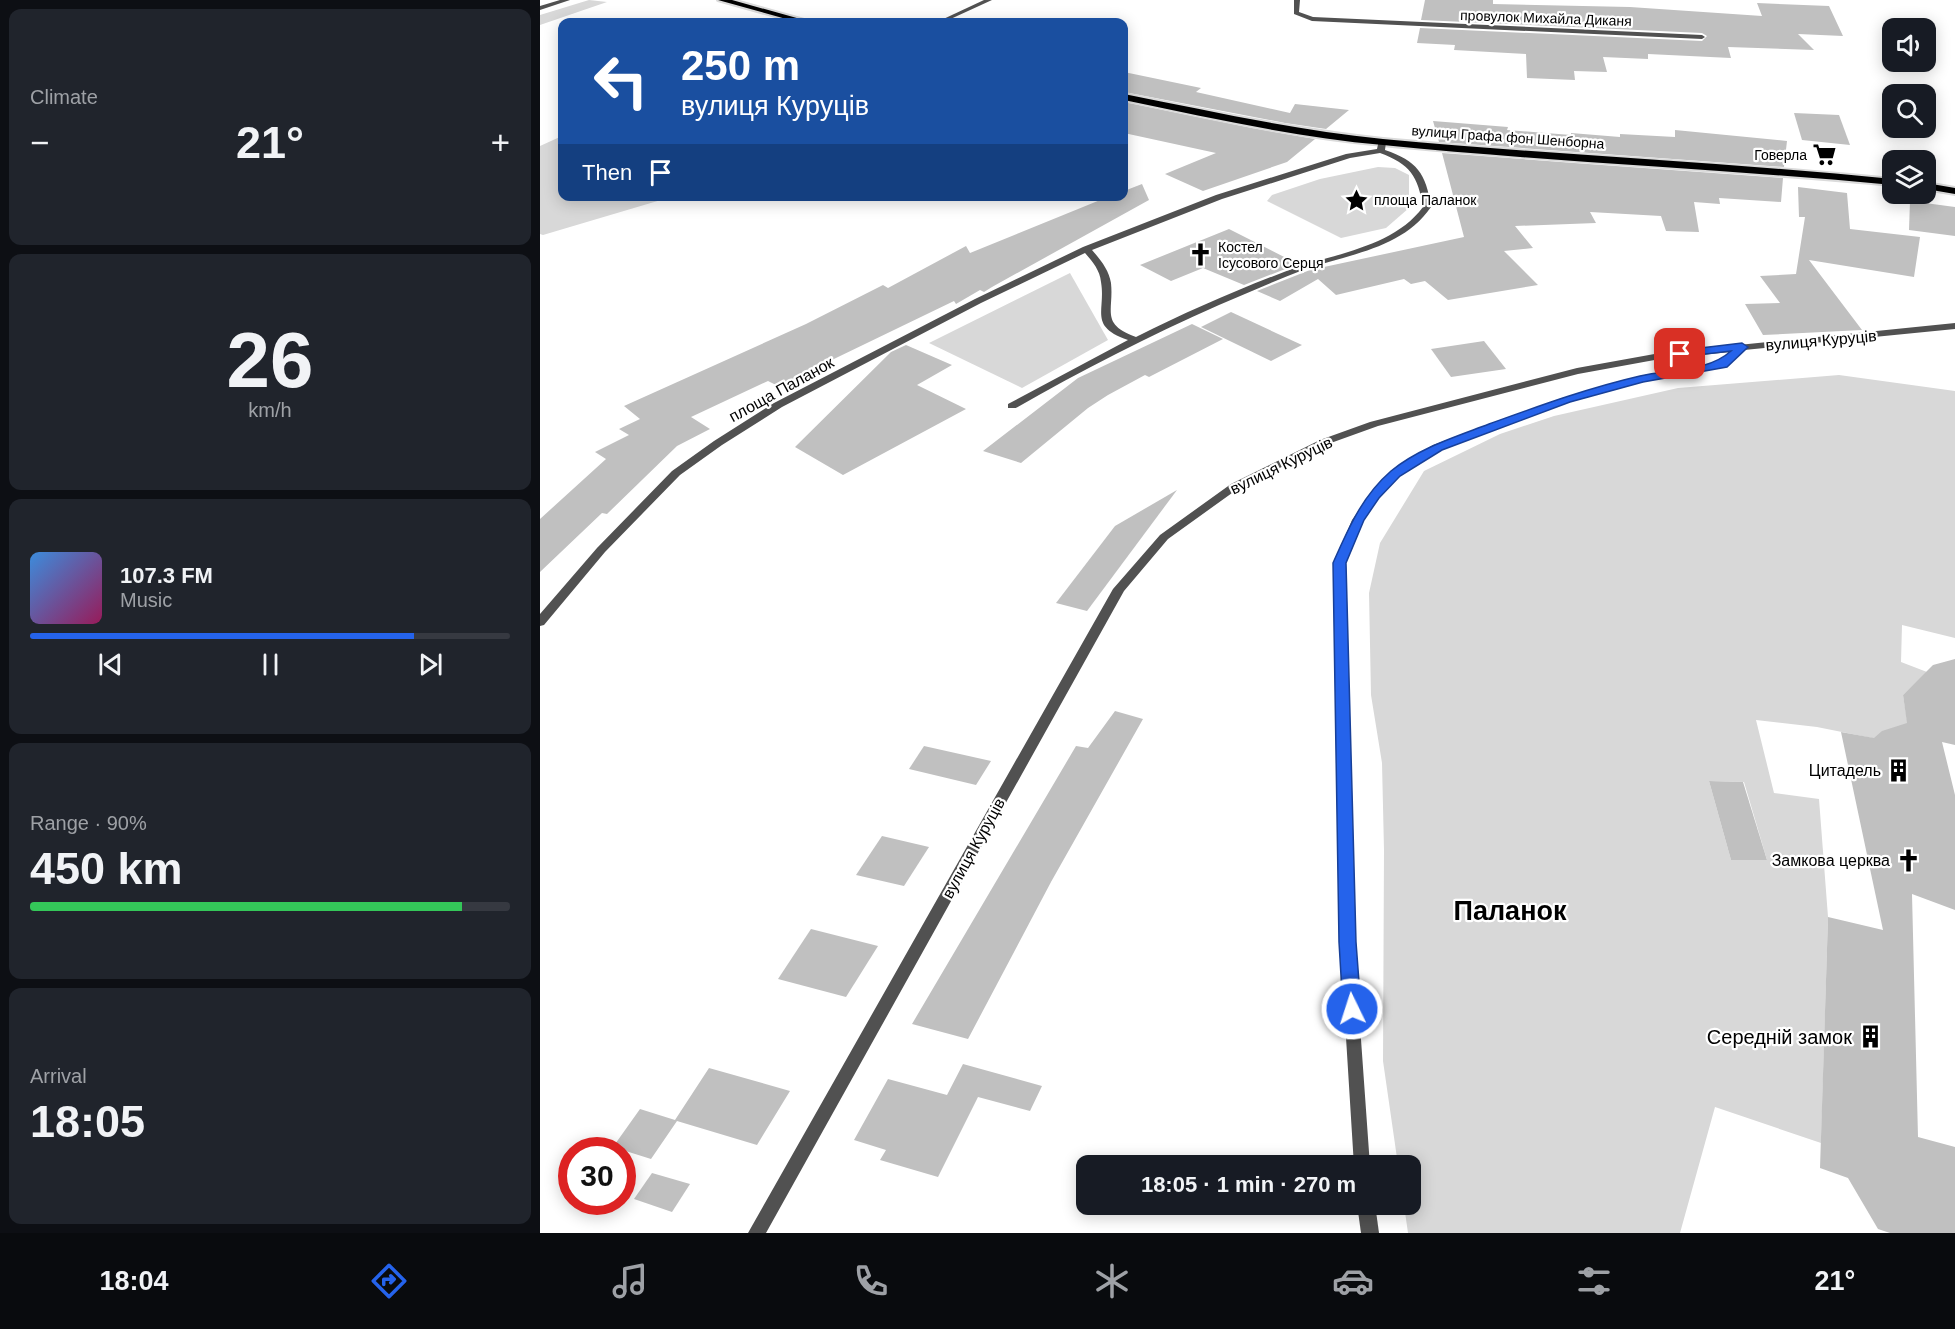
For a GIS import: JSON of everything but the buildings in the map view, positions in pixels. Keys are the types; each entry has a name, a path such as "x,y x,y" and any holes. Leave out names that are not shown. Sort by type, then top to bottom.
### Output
{"highway":[{"path":"722,0 791,18"},
{"name":"вулиця Графа фон Шенборна","path":"1128,98 1382,147 1781,171 1882,181"},
{"path":"1936,188 1955,191"}],"street":[{"path":"540,8 567,0"},
{"path":"949,18 989,0"},
{"name":"провулок Михайла Диканя","path":"1297,0 1296,13 1312,19 1702,37"},
{"path":"1012,406 1078,367 1137,340 1314,262 1402,232 1417,221 1427,207 1426,195 1417,174 1404,160 1382,147"},
{"name":"площа Паланок","path":"540,622 601,550 668,482 718,443 778,405 1086,249 1219,197 1382,147"},
{"path":"1086,249 1101,265 1107,284 1104,305 1108,325 1118,334 1137,340"},
{"name":"вулиця Куруців","path":"757,1233 1119,589 1164,537 1235,486 1324,442 1374,423 1577,370 1660,356 1955,326"},
{"path":"1361,1155 1347,942 1340,563 1358,520 1375,495 1395,473 1437,447 1566,400 1642,379 1723,364 1742,347"},
{"path":"1368,1215 1370,1233"}],"shaded area":[{"path":"589,0 607,2 540,25 540,15"},
{"path":"558,138 558,201 658,201 540,234 540,146"},
{"path":"1378,167 1395,168 1409,175 1409,208 1386,228 1341,238 1267,201 1272,195 1320,179"},
{"path":"1070,273 1108,340 1022,388 929,343"},
{"path":"1839,375 1955,391 1955,638 1902,625 1901,662 1927,672 1903,695 1909,732 1877,739 1817,727 1756,720 1774,793 1819,799 1828,917 1821,1143 1715,1107 1680,1233 1408,1233 1405,1215 1421,1215 1421,1155 1397,1155 1383,1061 1382,763 1371,695 1369,593 1380,543 1424,471 1500,434 1554,416 1678,388","holes":["1709,781 1744,782 1767,860 1731,860"]}],"place":[{"name":"Говерла","path":"1825,155"},
{"name":"площа Паланок","path":"1356,200"},
{"name":"Костел Ісусового Серця","path":"1200,255"},
{"name":"Цитадель","path":"1899,770"},
{"name":"Замкова церква","path":"1908,860"},
{"name":"Середній замок","path":"1870,1037"}],"district":[{"name":"Паланок","path":"1510,911"}],"route":[{"path":"1352,1009 1347,942 1340,563 1358,520 1375,495 1395,473 1437,447 1566,400 1642,379 1723,364 1742,347 1680,354"}]}
